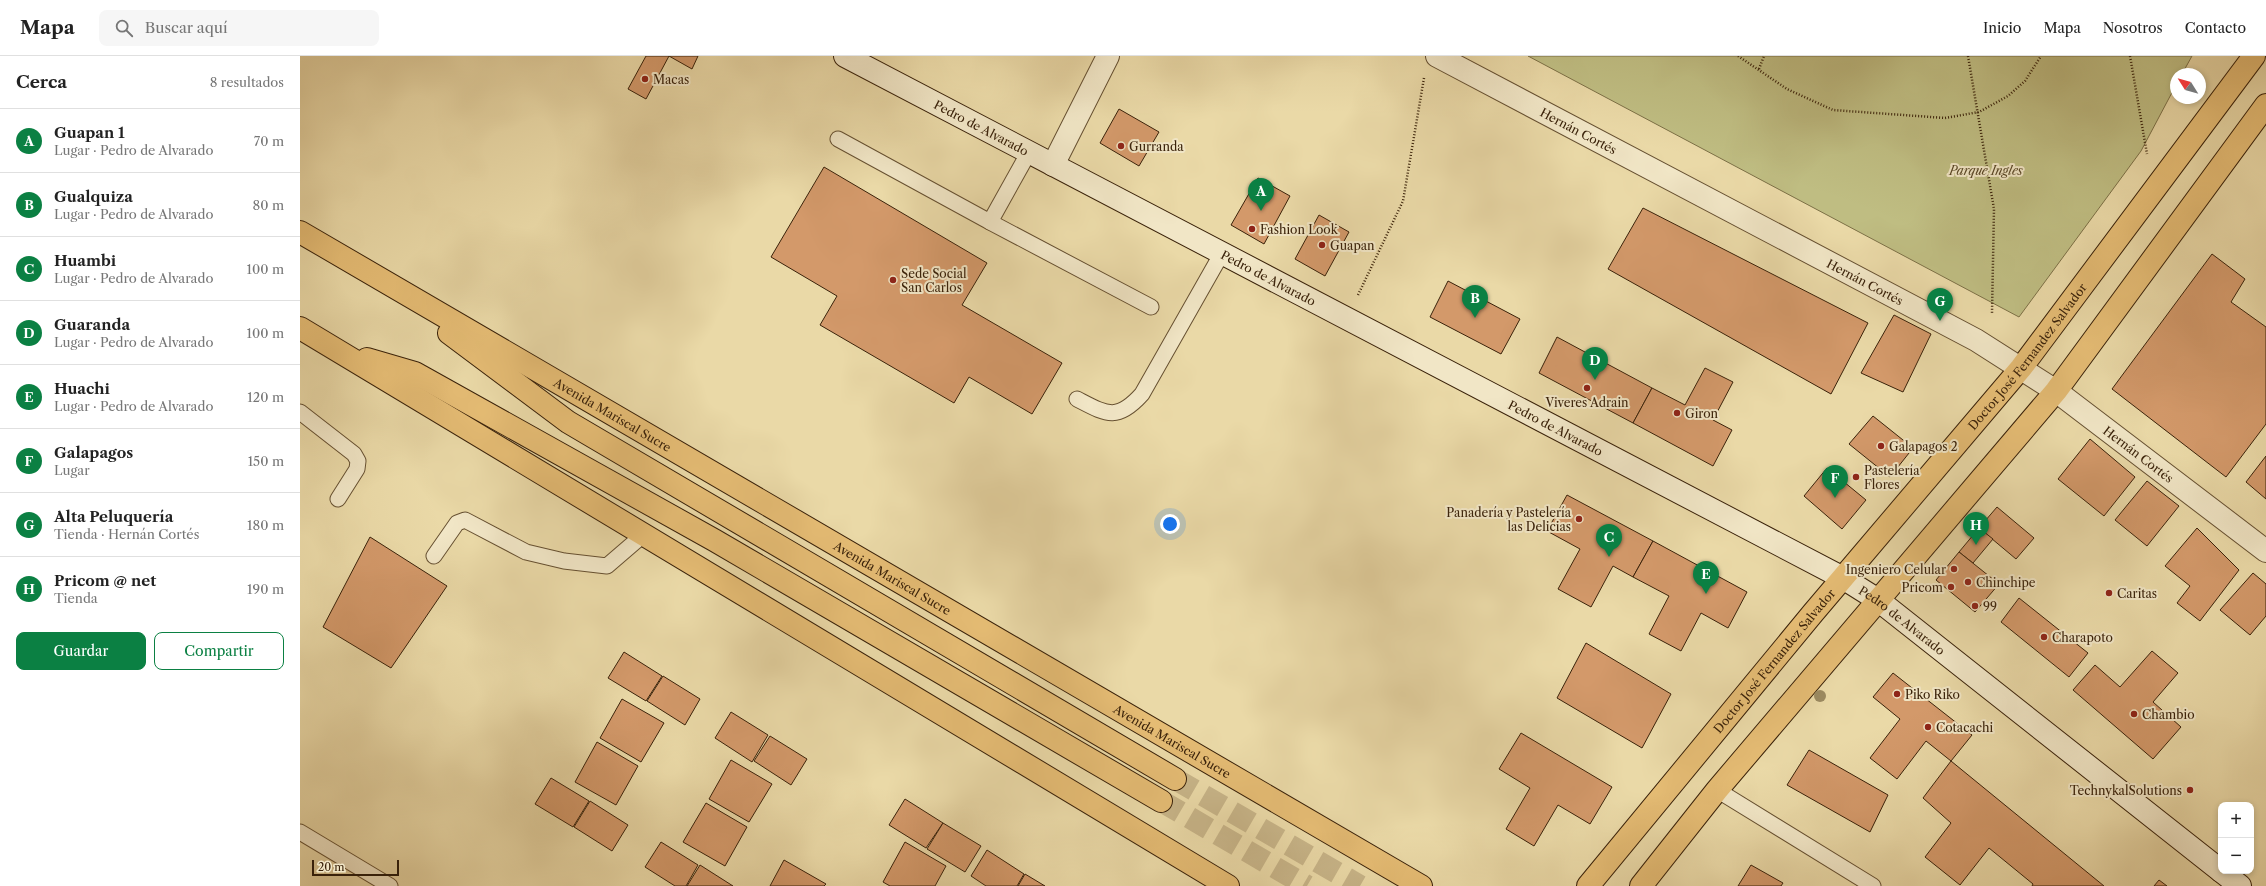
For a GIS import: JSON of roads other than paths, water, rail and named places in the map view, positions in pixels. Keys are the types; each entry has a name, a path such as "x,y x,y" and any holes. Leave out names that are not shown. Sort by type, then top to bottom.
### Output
{"main road":[{"name":"Pedro de Alvarado","path":"846,56 1842,578 1878,600 2218,869"},
{"path":"1053,165 1108,56"},
{"name":"Doctor José Fernandez Salvador","path":"1588,886 1842,578 2021,368 2254,56"},
{"name":"Hernán Cortés","path":"1431,64 1946,324 2021,368 2056,391 2266,551"},
{"path":"1642,886 1717,790 2056,391 2266,105"},
{"name":"Avenida Mariscal Sucre","path":"300,232 1418,885"},
{"name":"Avenida Mariscal Sucre","path":"364,270 568,422 1175,779"},
{"path":"300,328 1228,886"},
{"path":"335,349 415,373 714,540 1161,801"},
{"name":"Pedro de Alvarado","path":"2225,874 2240,886"}],"lane":[{"path":"838,138 990,222 1151,306"},
{"path":"990,222 1029,152"},
{"path":"1077,399 1104,413 1117,413 1131,406 1142,394 1222,253"},
{"path":"300,412 354,454 358,461 357,469 338,499"},
{"path":"434,556 457,524 465,520 526,552 564,562 607,566 643,535"},
{"path":"1717,790 1872,886"},
{"path":"300,832 390,886"}],"tunnel":[{"path":"1175,779 1360,886"},
{"path":"1161,801 1307,886"}],"place":[{"name":"Macas","path":"645,79"},
{"name":"Gurranda","path":"1121,146"},
{"name":"Guapan 1","path":"1261,211"},
{"name":"Fashion Look","path":"1252,229"},
{"name":"Guapan","path":"1322,245"},
{"name":"Sede Social San Carlos","path":"893,280"},
{"name":"Gualquiza","path":"1475,318"},
{"name":"Alta Peluquería","path":"1940,321"},
{"name":"Guaranda","path":"1595,380"},
{"name":"Viveres Adrain","path":"1587,388"},
{"name":"Giron","path":"1677,413"},
{"name":"Galapagos 2","path":"1881,446"},
{"name":"Pastelería Flores","path":"1856,477"},
{"name":"Galapagos","path":"1835,498"},
{"name":"Panadería y Pastelería las Delicias","path":"1579,519"},
{"name":"Pricom @ net","path":"1976,545"},
{"name":"Huambi","path":"1609,557"},
{"name":"Ingeniero Celular","path":"1954,569"},
{"name":"Chinchipe","path":"1968,582"},
{"name":"Pricom","path":"1951,587"},
{"name":"Caritas","path":"2109,593"},
{"name":"Huachi","path":"1706,594"},
{"name":"99","path":"1975,606"},
{"name":"Charapoto","path":"2044,637"},
{"name":"Piko Riko","path":"1897,694"},
{"name":"Chambio","path":"2134,714"},
{"name":"Cotacachi","path":"1928,727"},
{"name":"TechnykalSolutions","path":"2190,790"}],"park label":[{"name":"Parque Ingles","path":"1986,170"}]}
